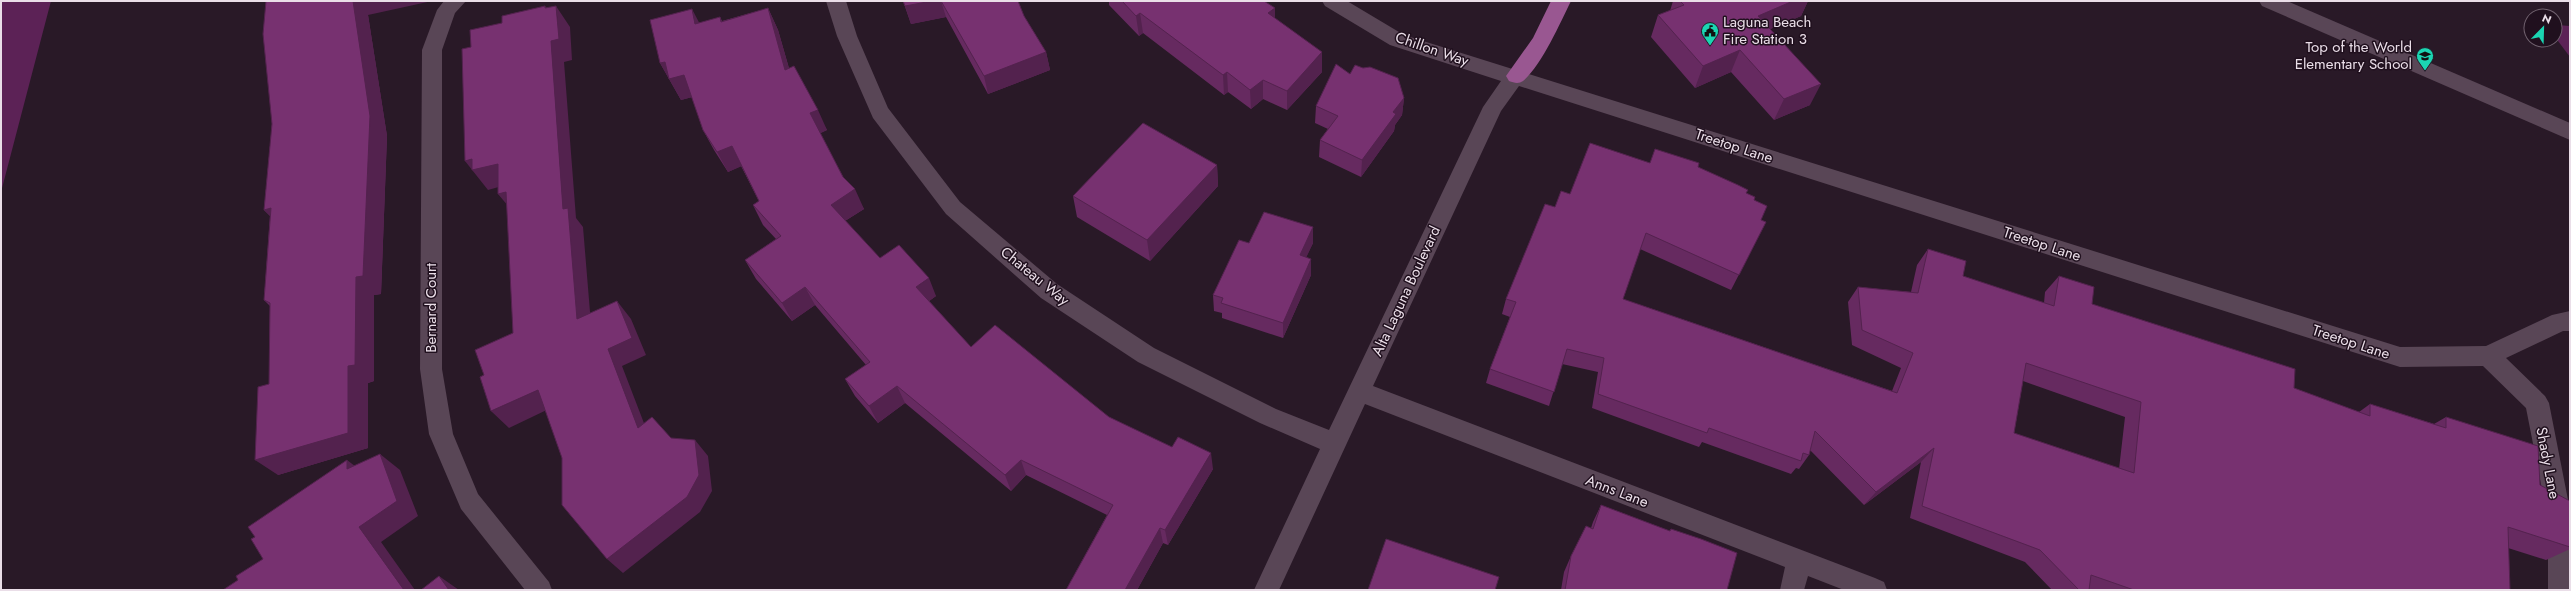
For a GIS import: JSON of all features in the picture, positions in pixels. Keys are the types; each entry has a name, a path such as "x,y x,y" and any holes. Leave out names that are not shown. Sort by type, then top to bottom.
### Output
{"main road":[{"name":"Alta Laguna Boulevard","path":"1516,76 1541,42 1562,1"}],"street":[{"name":"Bernard Court","path":"456,1 447,10 432,50 431,369 441,434 469,501 540,590"},
{"name":"Chateau Way","path":"836,1 847,36 880,112 953,208 1049,291 1146,355 1268,416 1336,444"},
{"name":"Chillon Way","path":"1332,1 1397,40 1516,76"},
{"path":"2269,1 2570,132"},
{"name":"Alta Laguna Boulevard","path":"1266,590 1336,444 1359,391 1493,107 1516,76"},
{"name":"Treetop Lane","path":"1516,76 2400,357 2488,356 2560,322 2570,320"},
{"name":"Shady Lane","path":"2488,356 2537,403 2560,520 2560,590"},
{"name":"Anns Lane","path":"1359,391 1799,562 1875,590"},
{"path":"1792,590 1799,562"}],"shaded area":[{"path":"1,1 51,1 1,192"},
{"path":"2563,25 2570,26 2570,57 2563,48"}],"building":[{"path":"266,1 353,1 370,116 363,276 356,277 355,365 348,366 348,433 255,460 258,387 269,384 270,303 264,300 271,208 264,210 272,124 263,34"},
{"path":"903,1 932,1 905,6"},
{"path":"941,1 1018,1 1024,16 1046,52 984,76"},
{"path":"1122,1 1264,1 1275,8 1268,13 1322,52 1287,91 1263,80 1250,90 1227,72 1223,75 1140,13 1136,16"},
{"path":"1680,1 1793,1 1758,16 1821,84 1784,99 1740,50 1703,66 1658,15 1684,5"},
{"path":"545,6 545,8 556,6 559,39 551,41 563,209 568,208 577,319 617,301 632,338 608,349 638,428 652,417 671,438 695,440 699,475 687,497 607,559 562,505 562,458 538,390 491,411 480,377 484,375 475,350 513,333 506,192 498,194 498,164 472,170 472,159 465,161 462,49 471,47 470,30 502,23 502,16"},
{"path":"768,8 785,70 794,66 818,110 810,113 843,177 855,189 831,205 880,258 899,245 929,278 916,287 971,347 995,325 1109,417 1172,447 1178,437 1211,453 1165,530 1160,528 1125,590 1066,590 1113,505 1021,460 1005,475 897,386 869,406 845,379 870,362 805,287 782,303 745,260 781,236 753,205 759,201 732,146 717,152 703,130 684,75 669,79 665,62 660,63 650,20 692,9 695,24 720,17 721,22"},
{"path":"1336,64 1350,74 1355,65 1363,68 1370,67 1398,78 1404,98 1393,112 1396,114 1362,160 1320,140 1338,116 1316,106"},
{"path":"1143,123 1217,165 1147,240 1073,196"},
{"path":"1590,143 1650,163 1655,149 1699,163 1698,167 1748,190 1746,193 1755,197 1754,200 1767,206 1761,220 1766,222 1739,275 1646,233 1623,299 1897,393 1913,353 1862,330 1858,287 1918,293 1928,249 1966,261 1963,276 2054,306 2059,276 2094,287 2092,304 2295,369 2294,388 2370,416 2370,404 2446,428 2446,417 2538,446 2540,485 2570,501 2570,547 2508,527 2510,590 2134,590 2091,575 2089,590 2079,590 2040,550 1922,506 1934,448 1876,492 1815,431 1809,455 1803,453 1801,461 1709,428 1707,433 1598,394 1604,358 1567,349 1554,392 1490,369 1516,302 1506,299 1545,204 1555,207 1561,191 1570,194","holes":["2026,363 2141,402 2134,473 2014,433"]},
{"path":"1264,212 1313,227 1300,255 1311,259 1283,323 1221,303 1223,298 1213,295 1239,240 1249,243"},
{"path":"380,454 397,501 359,527 404,590 223,590 238,580 236,576 263,559 251,539 255,537 248,527 347,460 347,469"},
{"path":"1601,505 1670,531 1671,529 1737,553 1727,590 1565,590 1571,556 1586,526 1593,529"},
{"path":"1386,539 1499,577 1495,590 1368,590"},
{"path":"439,576 449,590 421,590"}],"place":[{"name":"Laguna Beach Fire Station 3","path":"1710,46"},
{"name":"Top of the World Elementary School","path":"2425,71"}]}
